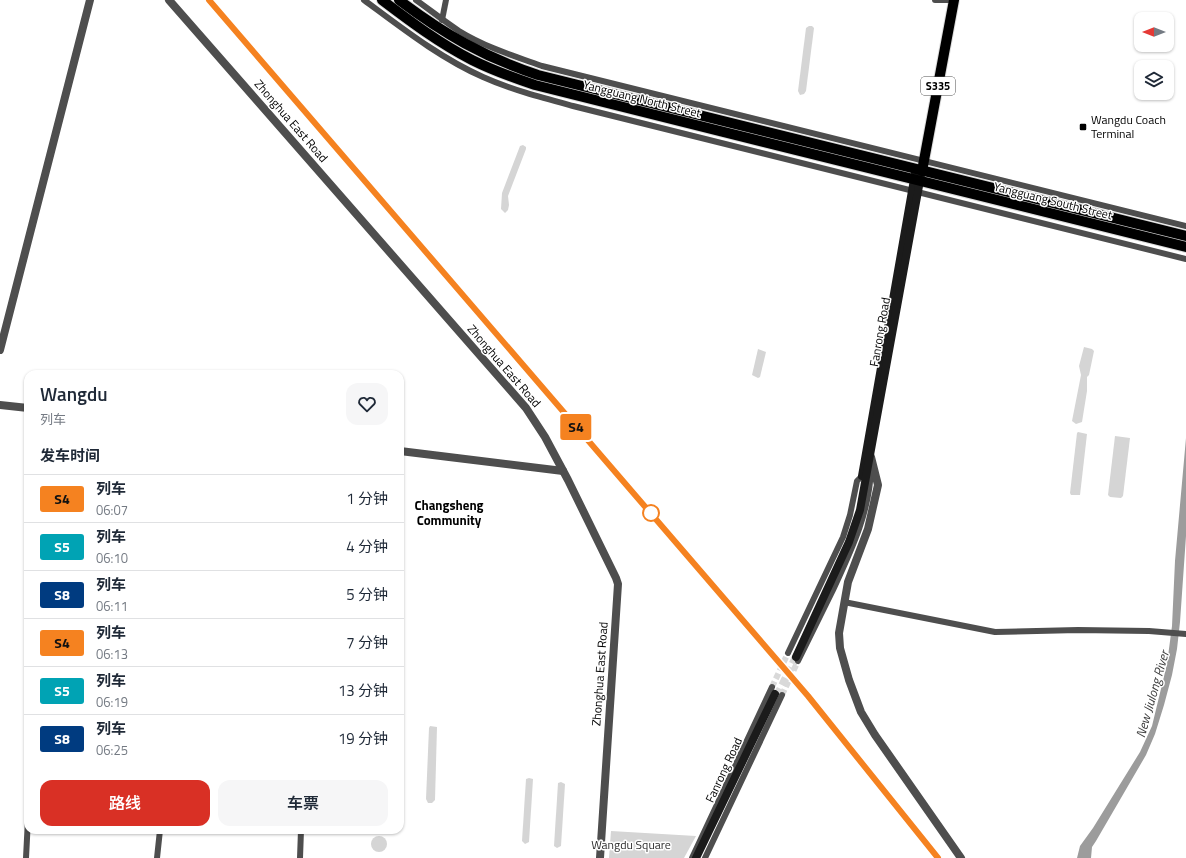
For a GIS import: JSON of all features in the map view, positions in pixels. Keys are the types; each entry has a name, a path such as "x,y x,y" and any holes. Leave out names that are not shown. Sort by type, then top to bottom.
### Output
{"main road":[{"name":"Yangguang North Street","path":"382,0 423,31 448,47 492,69 529,83 918,175"},
{"name":"Yangguang North Street","path":"399,0 440,30 478,51 496,60 538,75 918,175"},
{"name":"Fanrong Road","path":"948,0 918,175 871,457 860,510 852,535 794,657 849,534 857,510 918,175 954,0"},
{"name":"Yangguang South Street","path":"918,175 1186,236"},
{"name":"Yangguang South Street","path":"918,175 1186,247"},
{"name":"Fanrong Road","path":"696,858 776,693"},
{"name":"Fanrong Road","path":"700,858 776,693"}],"street":[{"path":"0,350 90,0"},
{"name":"Zhonghua East Road","path":"169,0 526,408 545,437 563,470 618,584 600,858"},
{"path":"364,0 419,41 483,77 521,91 573,106 918,175 1186,226"},
{"path":"416,0 459,31 487,45 542,66 918,175 1186,259"},
{"path":"440,30 446,0"},
{"path":"935,0 948,0"},
{"path":"0,405 24,408"},
{"path":"404,451 563,470"},
{"path":"871,457 878,485 868,529 848,582 839,633 840,648 861,712 875,735 961,858"},
{"path":"844,602 986,632 1003,633 1078,630 1149,631 1185,634"},
{"path":"692,858 776,693"},
{"path":"705,858 776,693"},
{"path":"26,858 27,834"},
{"path":"157,858 160,834"},
{"path":"300,858 301,834"}],"green space":[{"path":"809,26 814,28 806,91 804,94 800,95 798,91 806,28"},
{"path":"523,145 526,149 508,196 509,205 508,210 505,213 501,209 502,193 520,146"},
{"path":"1084,347 1094,351 1089,375 1087,377 1087,391 1082,422 1076,424 1072,421 1081,375 1079,366"},
{"path":"758,349 766,352 760,377 758,378 752,375"},
{"path":"1078,432 1087,434 1080,495 1071,495 1070,493"},
{"path":"1115,436 1130,438 1123,496 1121,498 1110,497 1108,495"},
{"path":"430,726 437,727 435,800 432,803 428,803 426,799"},
{"path":"526,779 533,779 529,842 525,844 522,841"},
{"path":"561,782 565,784 561,846 557,848 554,846 558,783"},
{"name":"Wangdu Square","path":"611,831 696,836 684,858 609,858"},
{"path":"376,836 382,836 387,841 385,850 382,852 376,852 371,847 371,841"}],"shaded area":[{"path":"1186,438 1186,536 1180,622 1172,675 1155,734 1146,755 1092,847 1091,858 1077,858 1080,846 1093,828 1140,752 1152,726 1167,664 1172,626 1175,561"}],"tunnel":[{"path":"772,687 788,653"},
{"path":"777,696 796,657"},
{"path":"782,695 798,661"}],"railway":[{"path":"208,0 808,696 938,858"}],"train":[{"name":"S4","path":"209,0 808,696 938,858"}],"place":[{"name":"Wangdu Coach Terminal","path":"1083,127"}],"district":[{"name":"Changsheng Community","path":"449,512"}],"water label":[{"name":"New Jiulong River","path":"1152,694"}]}
